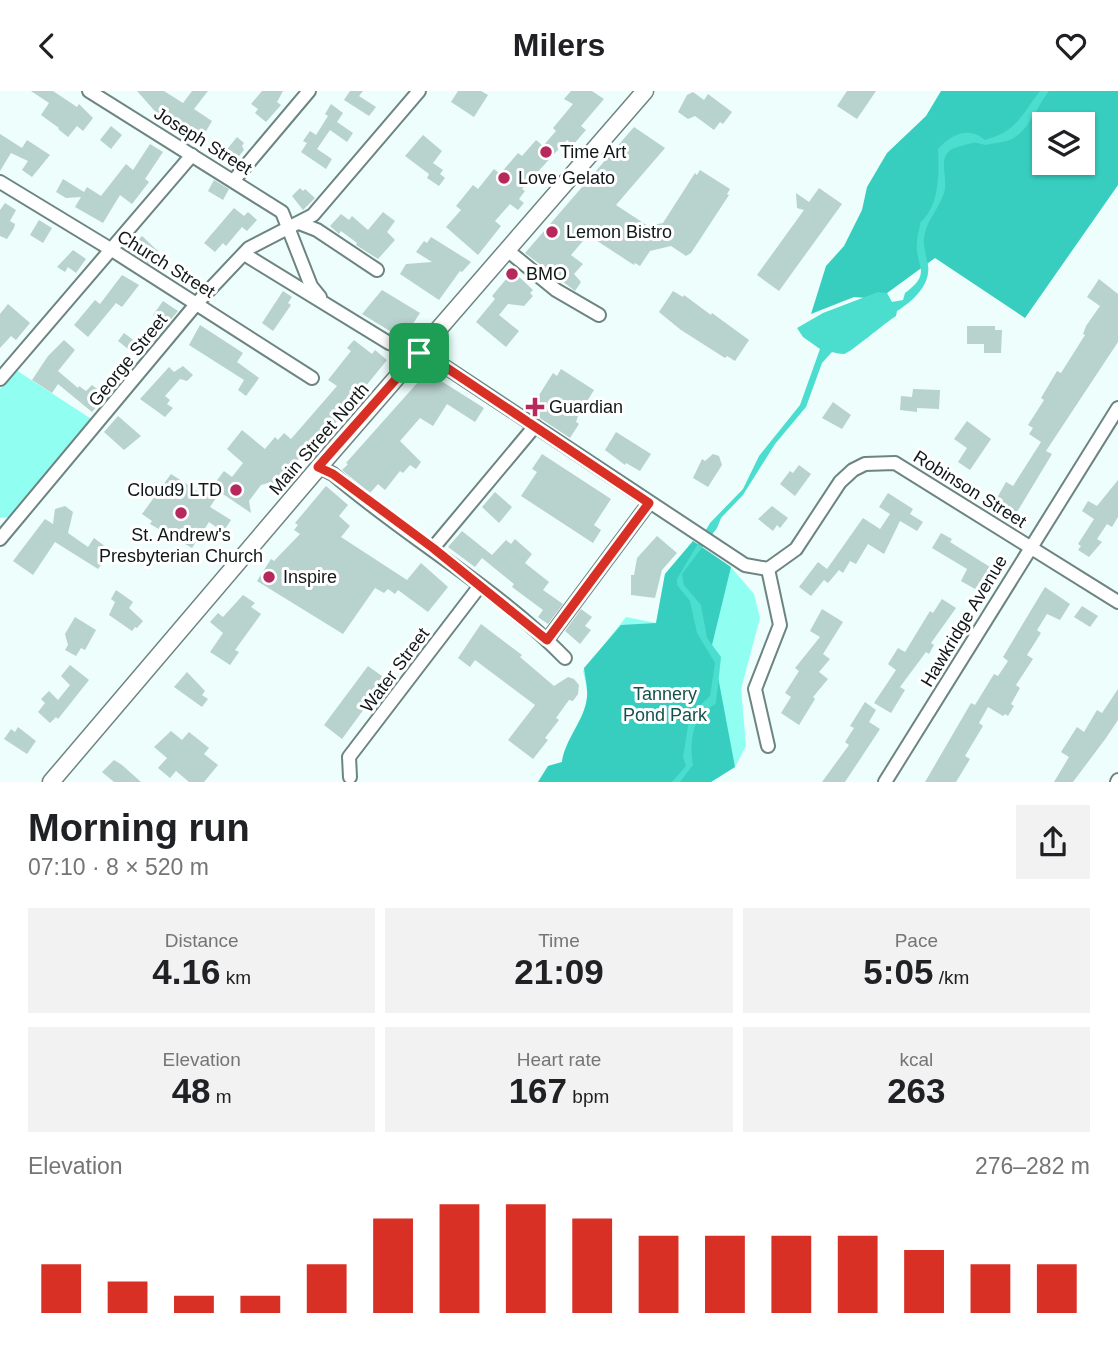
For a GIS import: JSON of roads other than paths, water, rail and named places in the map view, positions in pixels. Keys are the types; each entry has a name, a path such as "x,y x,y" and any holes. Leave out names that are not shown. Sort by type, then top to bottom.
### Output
{"main road":[{"name":"Main Street North","path":"51,782 318,467 645,91"}],"street":[{"path":"234,180 309,91"},
{"name":"George Street","path":"2,534 197,303 249,248 313,215 419,91"},
{"name":"Joseph Street","path":"98,93 282,212 294,226 317,230 377,270"},
{"path":"0,379 192,155"},
{"name":"Church Street","path":"0,183 197,303 312,378"},
{"path":"294,226 311,286 325,303"},
{"path":"507,250 556,290 599,315"},
{"path":"244,254 389,343 432,358 735,561 768,569 780,625 755,689 768,746"},
{"name":"Hawkridge Avenue","path":"885,782 1118,408"},
{"path":"433,548 535,426"},
{"name":"Robinson Street","path":"768,569 796,549 841,482 853,470 879,462 895,463 1118,602"},
{"path":"318,467 333,474 433,548 547,640 565,658"},
{"path":"547,640 649,503"},
{"name":"Water Street","path":"350,778 349,757 479,586"}],"place":[{"name":"Time Art","path":"546,152"},
{"name":"Love Gelato","path":"504,178"},
{"name":"Lemon Bistro","path":"552,232"},
{"name":"BMO","path":"512,274"},
{"name":"Guardian","path":"535,407"},
{"name":"Cloud9 LTD","path":"236,490"},
{"name":"St. Andrew's Presbyterian Church","path":"181,513"},
{"name":"Inspire","path":"269,577"}],"park label":[{"name":"Tannery Pond Park","path":"665,704"}]}
